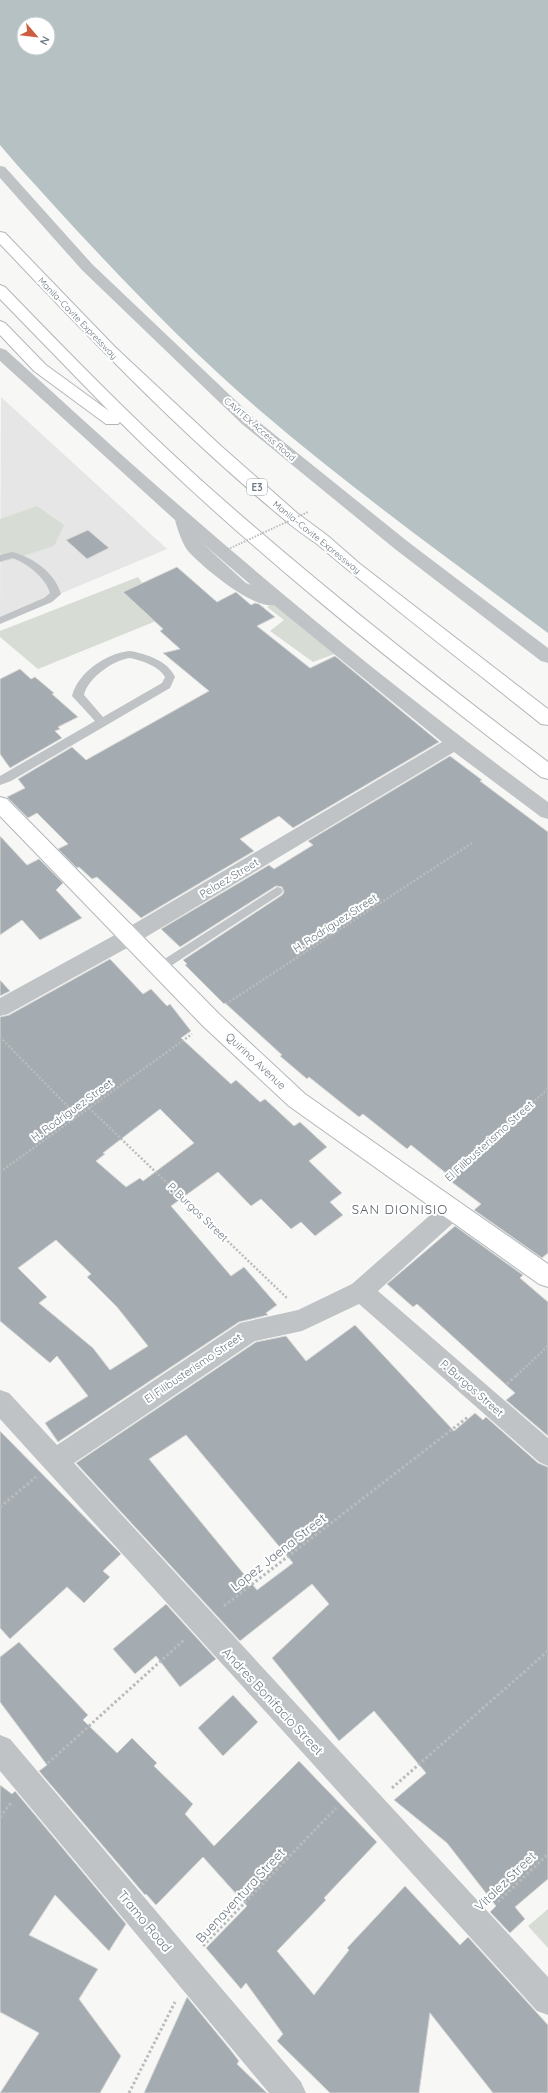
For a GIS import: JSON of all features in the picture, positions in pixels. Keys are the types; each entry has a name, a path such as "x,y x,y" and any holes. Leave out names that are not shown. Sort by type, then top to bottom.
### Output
{"main road":[{"name":"Manila–Cavite Expressway","path":"0,236 109,350 262,491 354,568 548,719"},
{"path":"0,290 65,360 174,466 310,584 409,664 548,772"},
{"path":"0,326 40,368 174,466"},
{"name":"Quirino Avenue","path":"0,804 159,968 297,1100 453,1208 548,1277"}],"street":[{"name":"CAVITEX Access Road","path":"0,170 87,267 248,421 331,490 548,657"},
{"path":"0,353 182,517 194,547 234,582 240,587 289,608 455,743 548,812"},
{"name":"Pelaez Street","path":"0,1008 129,937 455,743"},
{"name":"El Filibusterismo Street","path":"55,1461 250,1330 302,1320 361,1291 453,1208"},
{"name":"P. Burgos Street","path":"361,1291 548,1454"},
{"name":"Andres Bonifacio Street","path":"0,1401 548,2000"},
{"name":"Tramo Road","path":"0,1750 290,2093"}],"lane":[{"path":"0,559 12,556 28,561 55,587 56,594 48,600 0,621"},
{"path":"0,781 166,685 170,677 167,670 142,656 128,655 110,659 80,685 78,696 102,722"},
{"path":"159,968 276,891"}],"path":[{"path":"222,552 308,512"},
{"name":"H. Rodriguez Street","path":"0,1172 210,1018 472,843"},
{"path":"0,1036 77,1116"},
{"name":"El Filibusterismo Street","path":"431,1193 496,1133 548,1089"},
{"name":"P. Burgos Street","path":"89,1108 307,1317"},
{"name":"Lopez Jaena Street","path":"27,1781 202,1623 487,1402 548,1346"},
{"path":"0,1507 55,1461"},
{"name":"Buenaventura Street","path":"129,2093 203,1946 363,1798 548,1651"},
{"name":"Vitalez Street","path":"476,1922 548,1854"}],"shaded area":[{"path":"0,0 548,0 548,633 332,470 230,384 167,325 0,145"},
{"path":"1,397 167,549 0,619"},
{"path":"37,506 64,525 54,546 7,561 0,553 0,519"},
{"path":"138,577 166,617 38,669 0,637 0,631"},
{"path":"274,604 340,652 313,662 270,631 284,620 267,607"},
{"path":"548,1909 548,1948 528,1926"}],"building":[{"path":"88,530 109,548 87,559 66,540"},
{"path":"177,567 217,602 236,592 251,605 255,603 259,604 275,617 257,626 310,668 335,656 439,742 293,828 279,816 240,839 254,851 141,918 97,877 92,879 79,867 77,868 58,849 68,844 37,813 28,818 7,797 25,788 18,779 72,747 86,760 209,691 163,653 180,649 160,631 163,629 123,592"},
{"path":"20,669 31,679 35,677 54,693 52,694 78,717 58,727 60,729 55,731 62,738 10,768 0,754 0,679"},
{"path":"450,756 482,780 480,781 548,832 548,1253 542,1258 474,1210 481,1204 449,1180 452,1178 411,1145 407,1149 363,1114 359,1117 309,1077 307,1079 280,1056 282,1055 225,1003 224,1004 185,965 187,964 183,960 282,895 284,892 282,887 276,886 180,947 161,929 269,865 274,869 313,845 308,841"},
{"path":"0,836 27,865 39,859 63,883 56,890 82,918 40,940 22,920 0,935"},
{"path":"110,959 143,994 151,989 167,1006 170,1004 191,1031 181,1038 231,1084 236,1080 260,1102 265,1099 294,1126 300,1122 327,1147 309,1161 342,1193 330,1202 343,1215 315,1236 301,1222 291,1229 261,1199 251,1206 218,1172 171,1206 231,1276 244,1267 277,1305 266,1313 268,1315 239,1322 58,1442 45,1423 88,1396 57,1356 50,1363 0,1321 0,1017 9,1015","holes":["160,1109 194,1143 143,1181 140,1178 126,1187 96,1161 105,1154 103,1153","56,1240 91,1274 87,1277 117,1307 148,1346 110,1370 93,1348 39,1303 47,1297 18,1268"]},
{"path":"0,980 10,991 0,996"},
{"path":"455,1226 523,1275 520,1278 548,1302 548,1436 506,1400 515,1393 417,1304 413,1307 387,1284"},
{"path":"355,1325 454,1431 475,1413 483,1420 486,1417 538,1463 548,1467 548,1879 515,1907 525,1919 510,1933 490,1912 496,1906 447,1843 394,1800 426,1773 374,1711 339,1741 272,1658 329,1604 312,1584 240,1641 76,1463 256,1342 286,1336 306,1361","holes":["186,1435 293,1563 257,1590 149,1459"]},
{"path":"0,1431 121,1554 103,1571 110,1577 84,1603 67,1587 10,1639 0,1628"},
{"path":"166,1604 216,1659 180,1687 156,1656 135,1674 113,1649"},
{"path":"19,1642 88,1715 83,1720 117,1753 132,1738 157,1763 154,1766 193,1804 185,1814 214,1846 299,1761 377,1842 324,1898 326,1900 277,1951 314,1995 349,1950 347,1948 405,1886 460,1945 468,1937 548,2025 548,2093 493,2093 430,2013 419,2093 330,2093 277,2041 283,2034 246,1983 241,1989 206,1948 247,1906 203,1857 156,1905 146,1894 145,1895 39,1771 47,1765 0,1702 0,1657"},
{"path":"233,1695 258,1722 223,1756 198,1728"},
{"path":"0,1785 12,1794 15,1791 126,1924 109,1951 55,1895 29,1935 98,1969 79,1999 121,2056 100,2093 0,2093 39,2033 0,2012"},
{"path":"187,1997 239,2061 237,2064 267,2093 144,2093"}],"district":[{"name":"SAN DIONISIO","path":"400,1209"}]}
